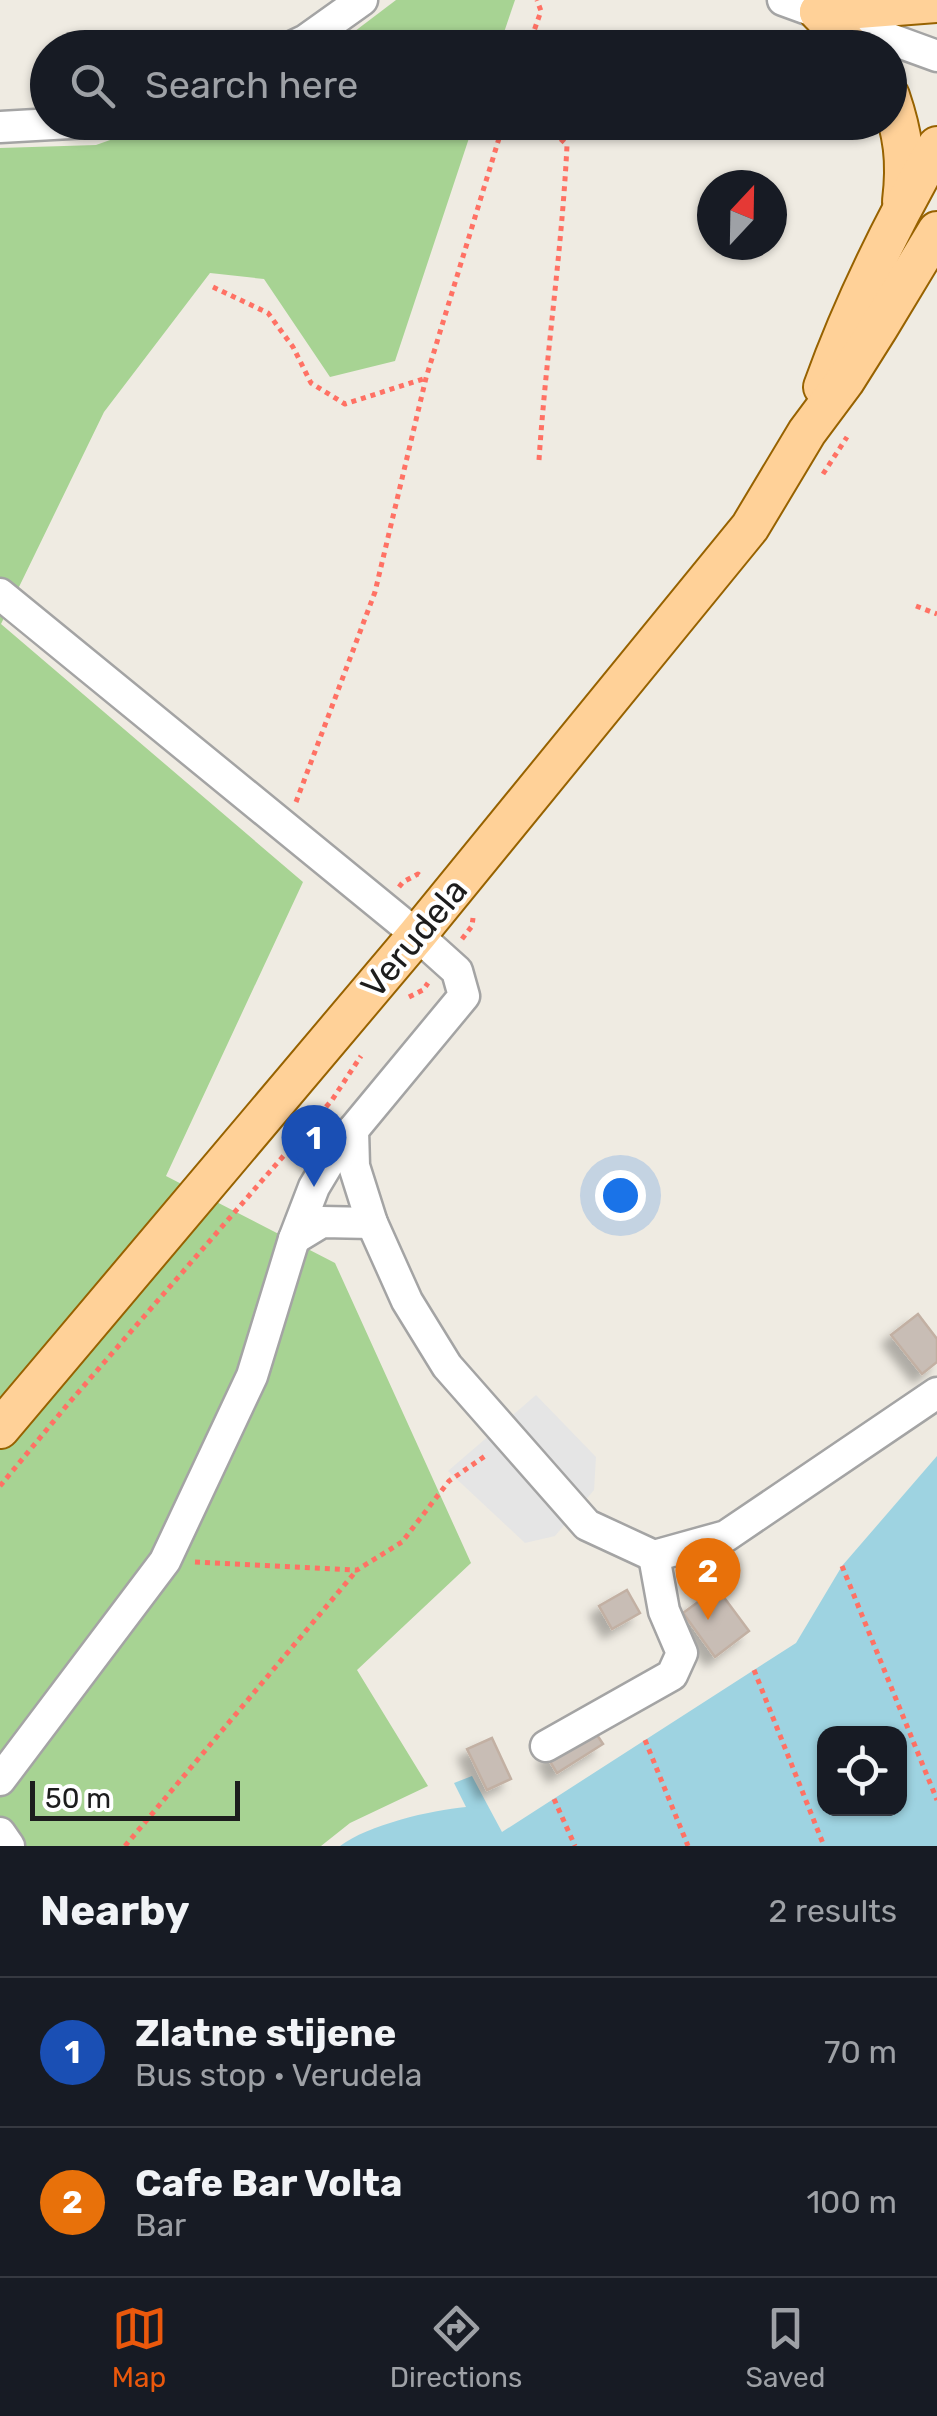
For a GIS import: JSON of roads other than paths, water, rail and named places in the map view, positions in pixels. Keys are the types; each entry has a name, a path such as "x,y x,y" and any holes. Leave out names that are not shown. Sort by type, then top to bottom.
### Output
{"main road":[{"path":"819,12 937,3"},
{"path":"819,12 836,30"},
{"path":"900,215 902,140"},
{"name":"Verudela","path":"807,432 840,338 937,146"},
{"name":"Verudela","path":"0,1430 417,935 750,526 937,231"}],"street":[{"path":"320,30 362,0"},
{"path":"784,0 867,30"},
{"path":"907,45 937,56"},
{"path":"0,127 30,125"},
{"path":"0,594 446,960 457,971 464,996 334,1152 314,1186 294,1239 252,1376 165,1561 0,1780"},
{"path":"353,1130 354,1166 372,1223 407,1300 447,1366 587,1525 654,1556 726,1536 937,1394"},
{"path":"294,1239 322,1222 372,1223"},
{"path":"546,1746 672,1675 682,1653 664,1611 654,1556"},
{"path":"0,1833 9,1846"}],"water":[{"path":"937,1456 937,1846 340,1846 367,1831 400,1820 466,1807 454,1783 472,1776 502,1832 796,1643 842,1566"}],"place":[{"name":"Zlatne stijene","path":"314,1187"},
{"name":"Cafe Bar Volta","path":"708,1620"}]}
